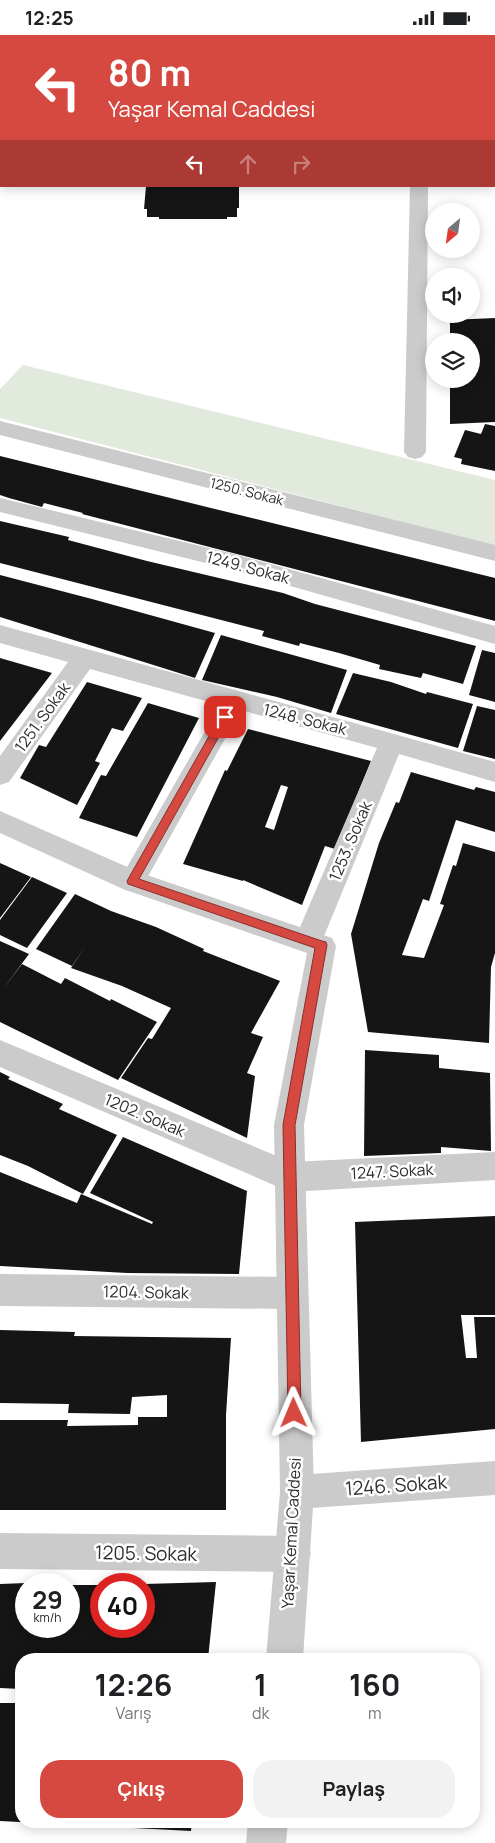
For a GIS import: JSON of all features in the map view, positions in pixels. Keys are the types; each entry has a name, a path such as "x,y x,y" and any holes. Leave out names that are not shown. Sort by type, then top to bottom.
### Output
{"street":[{"path":"416,452 419,187"},
{"name":"1250. Sokak","path":"0,428 495,553"},
{"name":"1249. Sokak","path":"0,505 234,562 495,635"},
{"name":"1248. Sokak","path":"0,634 234,701 392,742 495,772"},
{"name":"1251. Sokak","path":"0,775 84,659"},
{"path":"132,881 234,701"},
{"name":"1253. Sokak","path":"308,941 392,742"},
{"path":"0,821 132,881 308,941"},
{"name":"Yaşar Kemal Caddesi","path":"285,1653 297,1492 289,1125 322,945 308,941"},
{"name":"1202. Sokak","path":"0,1053 290,1177"},
{"name":"1247. Sokak","path":"290,1177 495,1166"},
{"name":"1204. Sokak","path":"0,1290 292,1293"},
{"name":"1246. Sokak","path":"297,1492 495,1478"},
{"name":"1205. Sokak","path":"0,1551 293,1555"},
{"path":"266,1843 267,1828"}],"shaded area":[{"path":"23,365 495,480 495,546 0,418 0,389"}],"building":[{"path":"146,187 239,187 237,217 227,217 227,219 159,219 159,217 147,217 147,209 144,209"},
{"path":"495,318 495,422 450,424 450,388 480,388 480,333 450,333 450,323 480,323 480,319"},
{"path":"485,424 495,426 495,471 461,464 462,459 454,457 465,430 481,434"},
{"path":"0,456 495,578 495,621 44,503 42,507 0,495"},
{"path":"0,521 69,537 68,540 147,561 283,593 315,604 476,646 463,684 423,673 421,678 379,669 380,665 339,653 300,643 299,646 262,636 264,631 0,563"},
{"path":"0,575 215,633 195,678 0,617"},
{"path":"221,635 347,670 331,713 277,697 202,680"},
{"path":"482,650 495,653 495,702 469,695"},
{"path":"0,658 52,673 0,741"},
{"path":"353,673 391,682 426,694 427,692 473,704 458,748 336,714"},
{"path":"87,682 142,698 123,731 112,728 95,761 100,763 77,805 20,778 39,745 46,747"},
{"path":"148,703 199,718 137,837 79,818 101,775 106,776"},
{"path":"477,706 495,710 495,759 463,751"},
{"path":"248,729 371,761 335,849 325,846 302,905 243,880 183,864 225,770 227,771","holes":["281,785 288,787 274,830 265,827"]},
{"path":"411,772 474,790 476,787 495,792 495,832 456,820 429,901 423,899 402,955 424,958 444,905 440,904 453,865 456,866 463,843 495,852 495,953 491,967 489,1043 368,1032 351,934 379,843 396,802 399,803"},
{"path":"0,863 31,877 0,918"},
{"path":"32,877 67,893 27,948 0,935 0,920"},
{"path":"75,894 111,911 156,927 204,949 203,951 280,981 251,1033 263,1037 247,1073 255,1076 247,1138 121,1078 148,1038 152,1039 171,1008 122,986 71,968 86,945 72,966 36,949"},
{"path":"0,941 29,954 3,989 22,964 61,984 65,978 157,1022 118,1080 0,1022"},
{"path":"365,1050 439,1055 439,1068 490,1073 491,1151 441,1147 441,1153 364,1156"},
{"path":"0,1072 10,1077 8,1079 63,1104 59,1109 117,1135 83,1194 28,1166 0,1155"},
{"path":"123,1137 247,1191 239,1274 127,1273 0,1266 0,1172 77,1203 81,1194 152,1224 153,1222 90,1193"},
{"path":"495,1216 495,1315 461,1315 466,1358 477,1358 474,1317 495,1317 495,1429 361,1442 355,1222"},
{"path":"0,1330 75,1332 74,1336 231,1338 226,1415 226,1510 0,1510 0,1420 68,1420 67,1426 138,1425 138,1417 167,1417 167,1395 132,1397 130,1414 68,1413 69,1404 0,1403"},
{"path":"216,1582 209,1653 15,1653 15,1689 0,1688 0,1584 15,1583 15,1638 80,1638 80,1585 90,1585 90,1638 155,1638 155,1584"},
{"path":"0,1703 15,1703 15,1822 0,1821"},
{"path":"134,1828 191,1828 191,1831"}],"route":[{"path":"225,717 132,881 322,945 289,1125 294,1413"}]}
